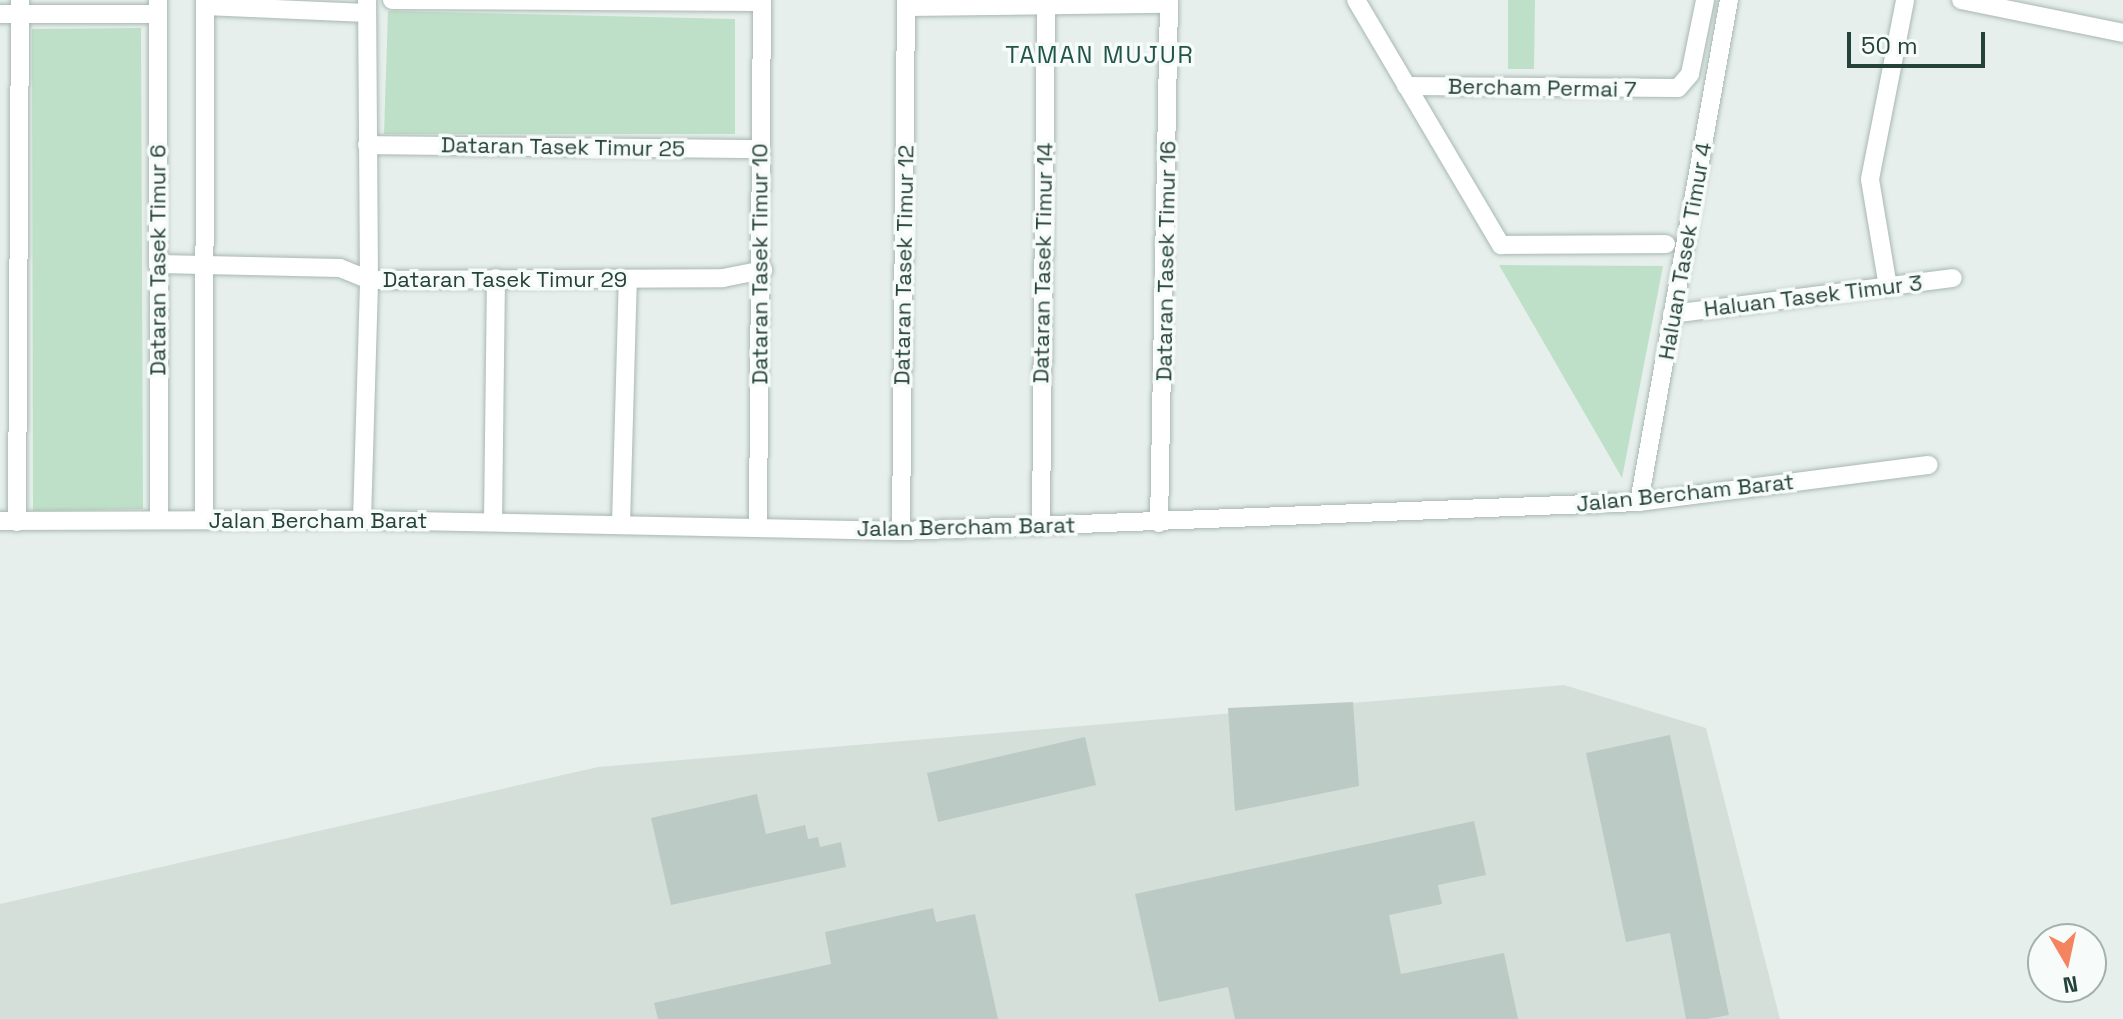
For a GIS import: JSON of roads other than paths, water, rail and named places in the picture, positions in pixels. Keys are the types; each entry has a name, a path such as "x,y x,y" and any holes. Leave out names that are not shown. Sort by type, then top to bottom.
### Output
{"street":[{"path":"392,0 762,1"},
{"path":"1356,0 1501,245 1666,244"},
{"name":"Bercham Permai 7","path":"1406,86 1678,88 1690,74 1705,0"},
{"name":"Haluan Tasek Timur 4","path":"1639,502 1729,0"},
{"path":"1888,287 1870,179 1905,0"},
{"path":"1961,0 2123,33"},
{"name":"Dataran Tasek Timur 10","path":"758,527 763,270 759,149 762,1"},
{"path":"906,4 1169,2"},
{"name":"Dataran Tasek Timur 16","path":"1159,523 1169,2"},
{"path":"205,3 367,6 369,280 362,520"},
{"name":"Dataran Tasek Timur 6","path":"204,520 201,265 205,3"},
{"name":"Dataran Tasek Timur 14","path":"1041,526 1046,3"},
{"name":"Dataran Tasek Timur 12","path":"901,531 906,4"},
{"path":"0,14 20,7 158,7"},
{"path":"8,522 9,147 20,7"},
{"name":"Dataran Tasek Timur 6","path":"158,7 159,520"},
{"name":"Dataran Tasek Timur 25","path":"367,145 759,149"},
{"name":"Dataran Tasek Timur 29","path":"159,264 340,268 369,280 723,278 763,270"},
{"path":"493,522 496,278"},
{"name":"Haluan Tasek Timur 3","path":"1672,314 1953,278"},
{"path":"621,524 628,280"},
{"name":"Jalan Bercham Barat","path":"8,522 362,520 901,531 1639,502 1929,465"}],"district":[{"name":"TAMAN MUJUR","path":"1100,55"}]}
